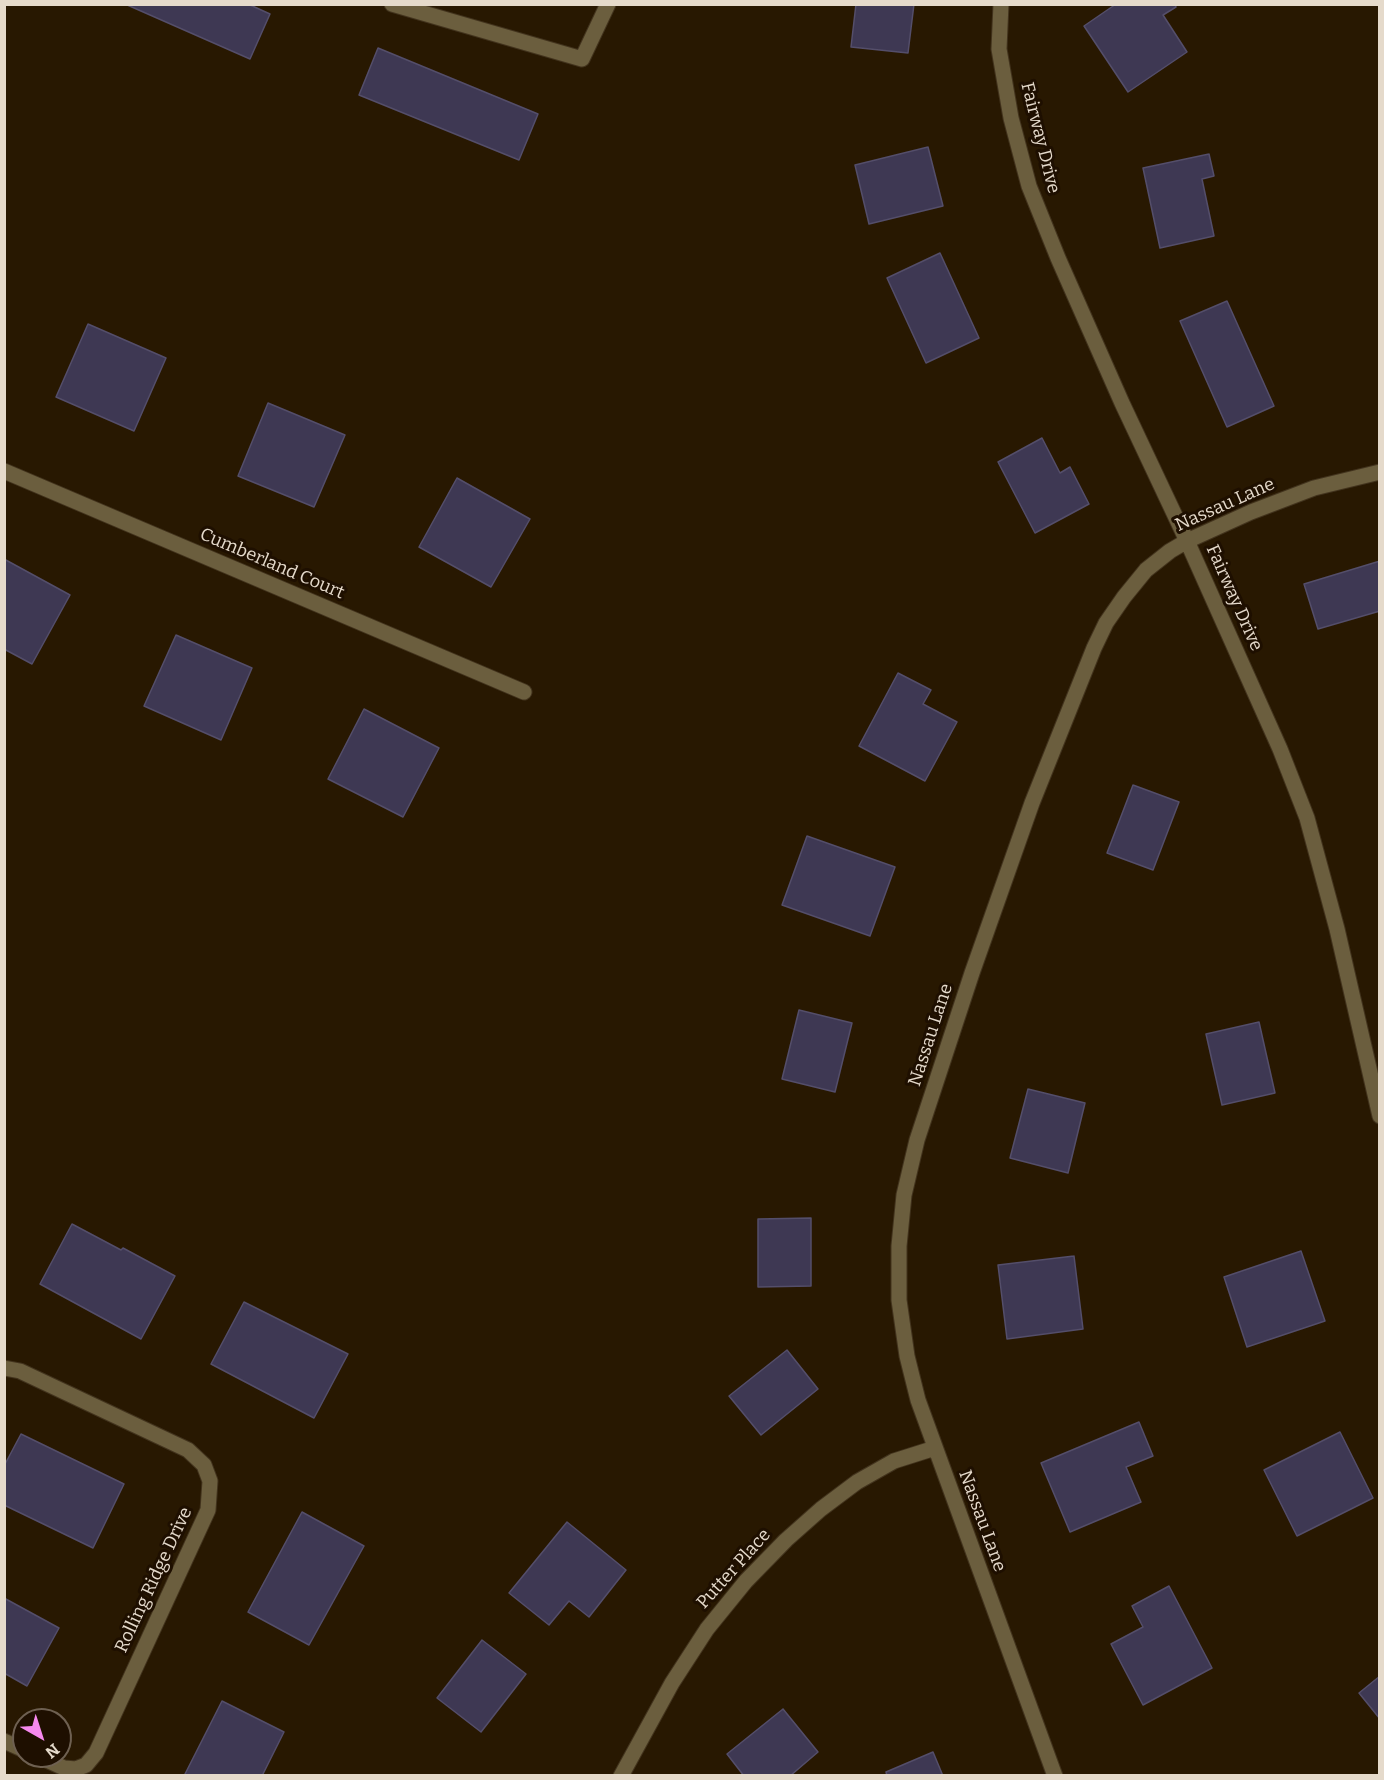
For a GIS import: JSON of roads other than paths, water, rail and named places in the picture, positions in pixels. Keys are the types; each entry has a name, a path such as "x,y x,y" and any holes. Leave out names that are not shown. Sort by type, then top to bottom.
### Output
{"street":[{"path":"392,4 582,59 608,4"},
{"name":"Fairway Drive","path":"1001,4 999,49 1011,118 1029,186 1122,403 1187,541 1280,749 1306,818 1337,929 1380,1116"},
{"name":"Cumberland Court","path":"4,471 524,692"},
{"name":"Nassau Lane","path":"1055,1776 934,1448 918,1400 907,1356 899,1300 899,1246 904,1195 917,1140 972,973 1032,803 1094,648 1106,623 1124,597 1146,570 1187,541 1251,512 1314,488 1380,472"},
{"name":"Rolling Ridge Drive","path":"4,1368 20,1371 188,1450 204,1465 210,1481 208,1510 96,1753 86,1765 76,1769 64,1768"},
{"name":"Putter Place","path":"621,1776 672,1683 707,1629 746,1581 786,1540 821,1509 857,1482 894,1461 934,1448"}]}
